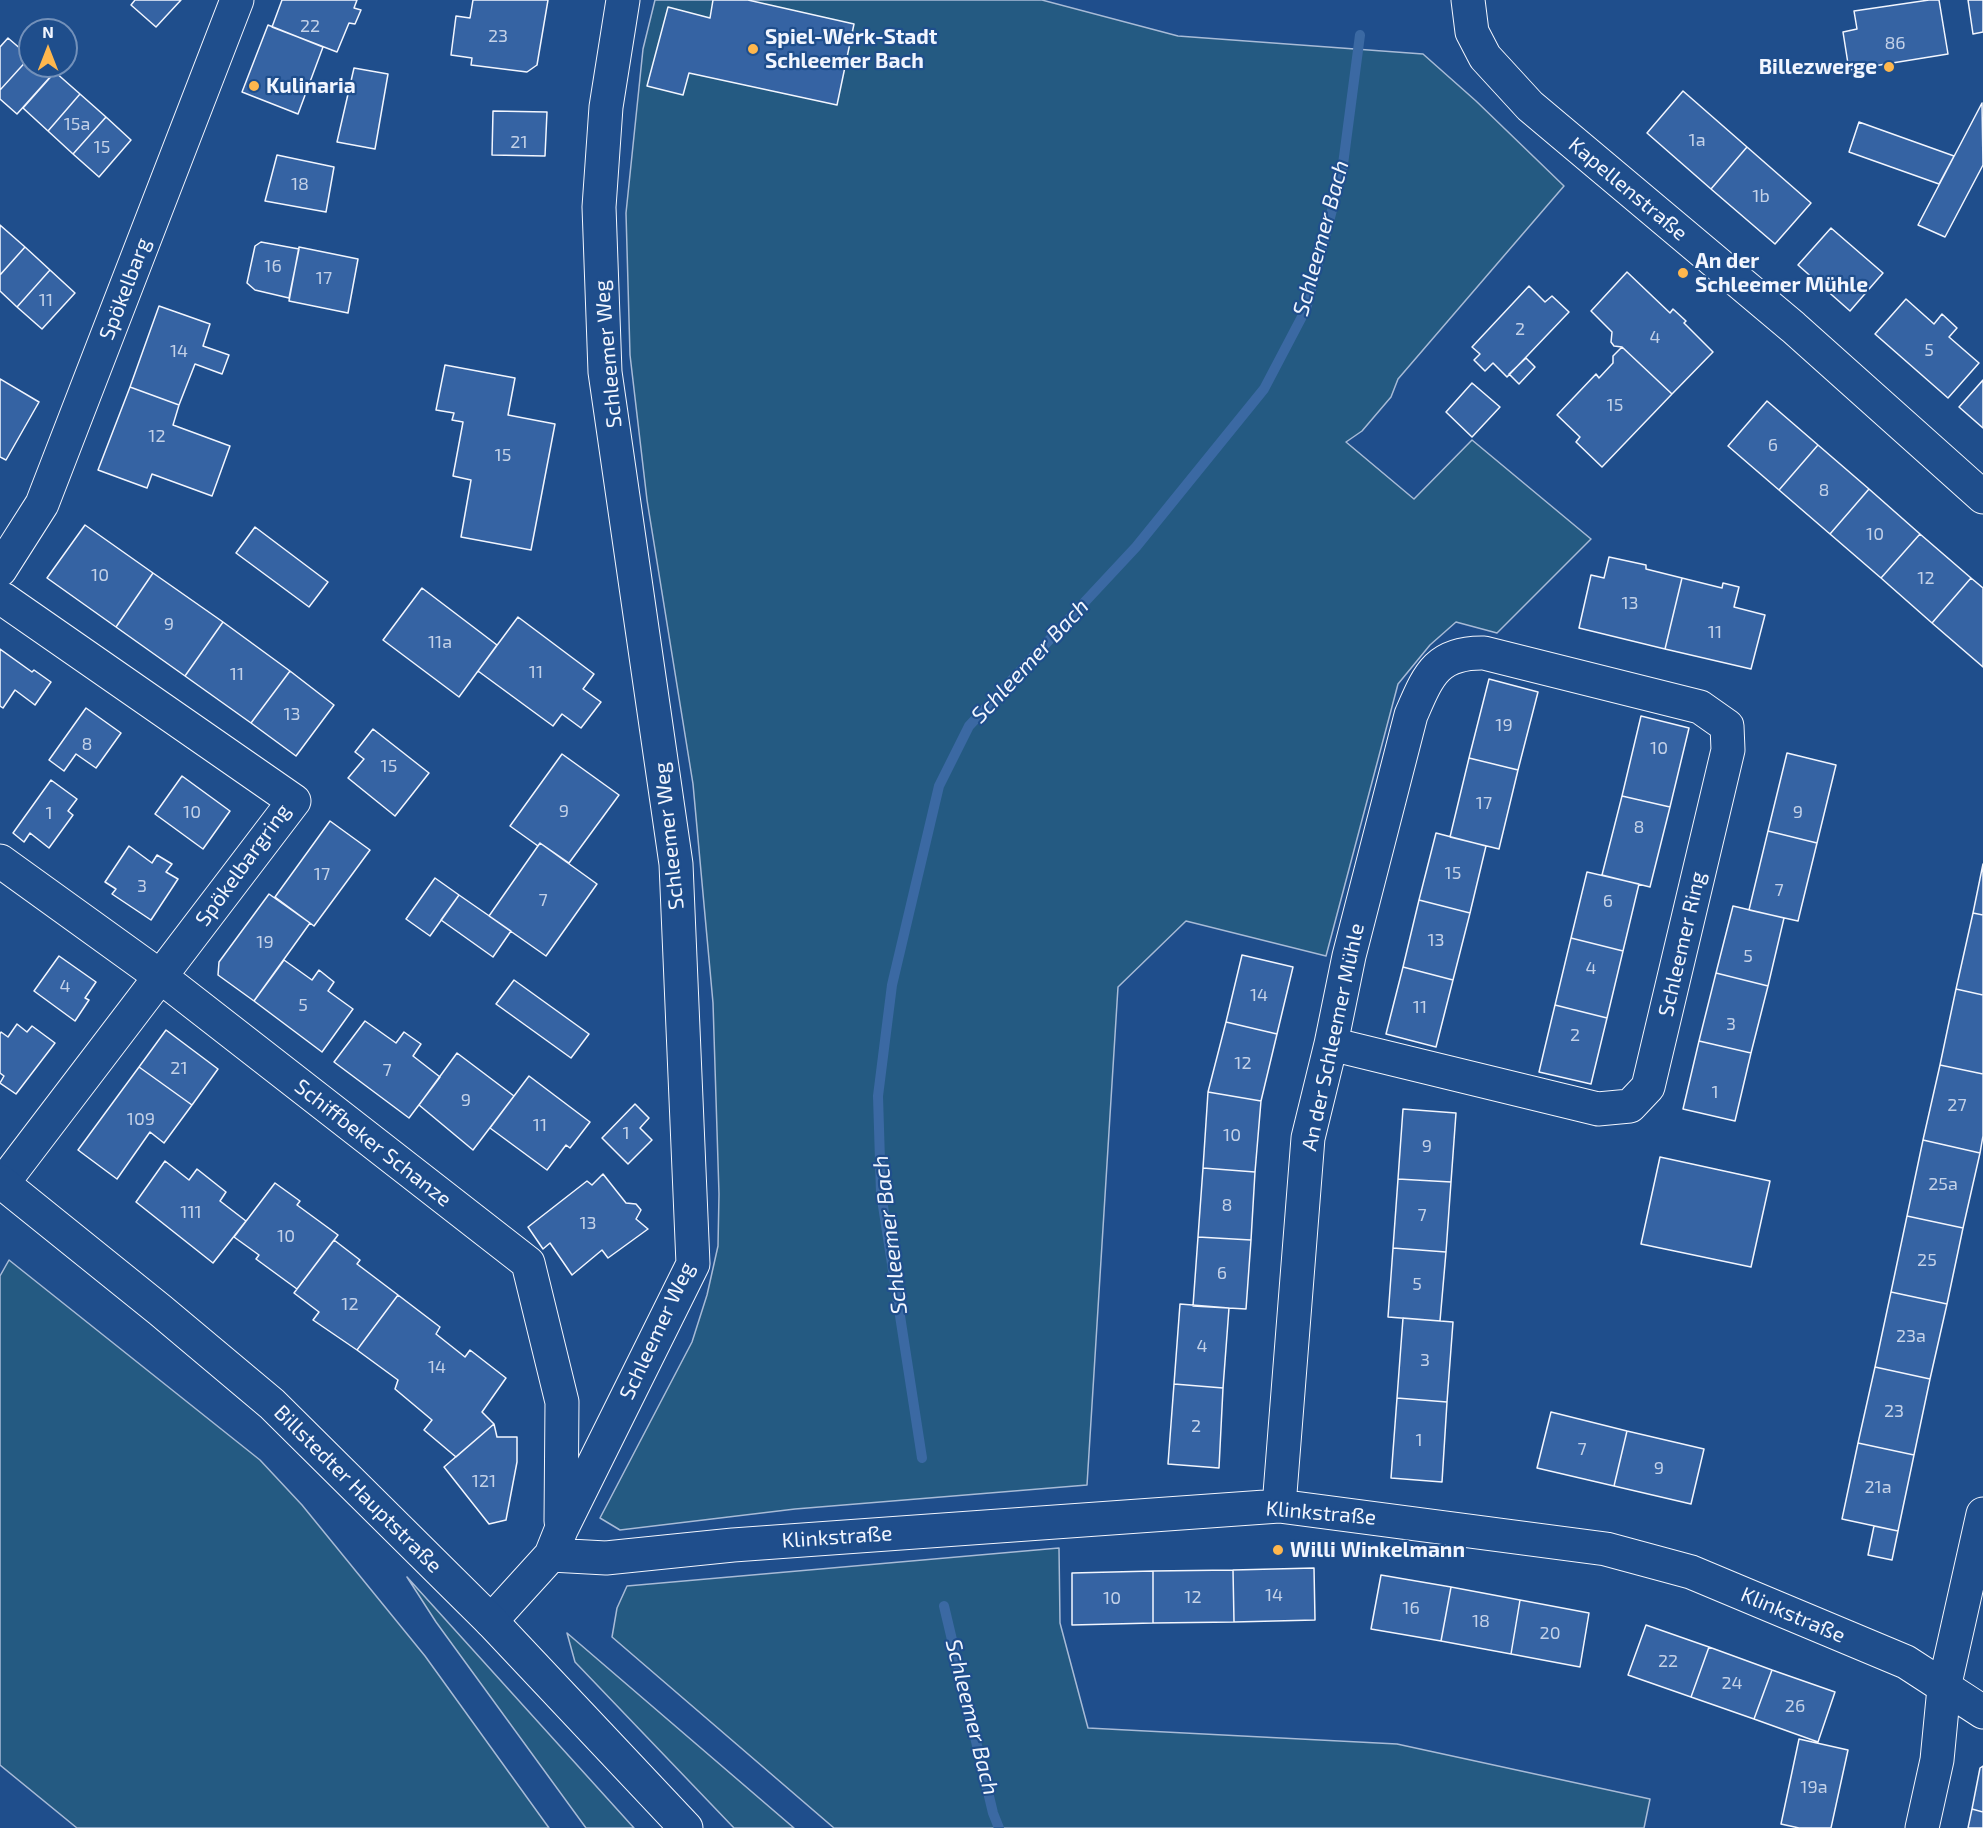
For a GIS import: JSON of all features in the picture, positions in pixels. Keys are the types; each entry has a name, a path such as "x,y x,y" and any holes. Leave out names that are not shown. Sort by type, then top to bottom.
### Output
{"street":[{"name":"Spökelbarg","path":"0,570 42,504 237,0"},
{"name":"Schleemer Weg","path":"491,1622 556,1542 693,1264 676,864 605,372 599,207 606,107 623,0"},
{"name":"Kapellenstraße","path":"1468,0 1473,32 1485,57 1530,106 1793,327 1983,497"},
{"name":"Spökelbargring","path":"0,599 294,801 2,1182"},
{"name":"Schleemer Ring","path":"1331,1044 1598,1109 1630,1106 1648,1088 1728,750 1728,726 1700,707 1484,653"},
{"name":"An der Schleemer Mühle","path":"1280,1506 1308,1138 1349,956 1411,715 1425,684 1437,667 1449,658 1458,655 1484,653"},
{"name":"Schiffbeker Schanze","path":"0,861 160,977 528,1263 562,1402 556,1542"},
{"name":"Billstedter Hauptstraße","path":"2,1182 272,1404 491,1622 686,1828"},
{"name":"Klinkstraße","path":"556,1542 606,1558 733,1545 1280,1506 1606,1549 1691,1572 1906,1662 1983,1712"},
{"path":"1922,1828 1937,1760 1944,1688 1983,1514"}],"shaded area":[{"path":"655,0 1042,0 1178,36 1423,54 1476,101 1564,186 1398,379 1391,397 1362,431 1346,442 1414,499 1472,440 1591,539 1497,633 1456,622 1430,645 1398,684 1326,956 1186,921 1118,987 1087,1485 795,1509 620,1530 600,1518 692,1342 707,1295 718,1246 719,1194 713,1003 693,784 647,500 630,355 626,213 643,49"},
{"path":"9,1260 260,1460 302,1505 425,1656 549,1828 77,1828 0,1765 0,1276"},
{"path":"1059,1548 1060,1623 1088,1728 1397,1744 1650,1799 1644,1828 834,1828 612,1637 617,1608 627,1586"},
{"path":"407,1577 634,1828 586,1828 436,1622"},
{"path":"567,1633 794,1828 734,1828 575,1662"}],"building":[{"path":"135,0 181,0 156,27 131,5"},
{"path":"282,0 357,0 354,8 361,10 355,24 349,23 337,52 272,27"},
{"path":"473,0 548,0 537,65 527,72 471,65 472,58 451,55 456,16 470,18"},
{"name":"Spiel-Werk-Stadt Schleemer Bach","path":"713,0 748,0 854,24 837,105 689,73 683,95 647,86 668,7 710,18"},
{"path":"1939,0 1948,54 1849,70 1843,32 1857,29 1854,11"},
{"path":"1968,0 1983,0 1983,32 1973,34"},
{"path":"268,25 323,47 298,114 242,92"},
{"path":"8,38 18,47 18,70 0,90 0,47"},
{"path":"354,68 388,74 375,149 337,142"},
{"path":"18,70 18,78 49,78 17,114 0,99 0,90"},
{"path":"50,78 62,78 80,94 48,131 23,108"},
{"path":"1683,91 1747,147 1711,189 1647,133"},
{"path":"80,94 106,117 73,154 48,131"},
{"path":"1982,103 1983,165 1945,237 1918,225"},
{"path":"493,111 547,112 545,156 492,155"},
{"path":"106,117 131,140 99,177 73,154"},
{"path":"1859,122 1954,156 1939,184 1849,152"},
{"path":"1747,147 1811,203 1775,244 1711,189"},
{"path":"277,155 334,167 326,212 265,201"},
{"path":"0,225 25,247 0,275"},
{"path":"1831,228 1883,273 1850,311 1798,265"},
{"path":"261,242 299,249 289,298 255,290 247,283 255,246"},
{"path":"25,247 50,270 17,307 0,291 0,275"},
{"path":"299,247 358,259 348,313 289,301"},
{"path":"50,270 75,293 42,329 17,307"},
{"path":"1627,272 1670,313 1673,309 1686,321 1684,323 1713,352 1672,394 1622,347 1614,346 1611,342 1612,332 1591,311"},
{"path":"1529,286 1545,302 1552,296 1569,312 1507,377 1493,363 1485,371 1474,360 1480,354 1472,347"},
{"path":"1906,299 1934,324 1942,314 1957,328 1949,337 1979,363 1948,398 1875,334"},
{"path":"159,306 210,324 203,346 229,355 222,374 195,364 179,405 130,387"},
{"path":"1622,347 1672,394 1602,467 1576,442 1580,437 1557,415 1596,374 1599,378 1613,363 1613,356"},
{"path":"1526,358 1535,367 1519,384 1509,374"},
{"path":"445,365 515,378 508,415 555,424 531,550 461,537 471,480 453,476 463,422 452,420 454,413 436,410"},
{"path":"0,379 39,402 6,460 0,457"},
{"path":"1983,380 1983,428 1959,407"},
{"path":"1472,383 1500,407 1472,437 1446,412"},
{"path":"130,387 179,405 173,425 230,446 212,496 152,474 147,488 98,470"},
{"path":"1767,401 1818,445 1779,490 1728,446"},
{"path":"1818,445 1869,489 1830,534 1779,490"},
{"path":"1869,489 1920,534 1881,578 1830,534"},
{"path":"85,525 153,573 116,627 47,578"},
{"path":"255,527 328,582 309,607 236,553"},
{"path":"1920,534 1971,578 1932,623 1881,578"},
{"path":"1609,557 1646,565 1646,569 1682,578 1665,649 1579,628 1591,575 1604,578"},
{"path":"153,573 223,622 185,676 116,627"},
{"path":"1682,578 1722,588 1723,583 1739,587 1734,607 1765,615 1751,669 1665,649"},
{"path":"1971,578 1983,588 1983,667 1932,623"},
{"path":"422,588 497,645 459,697 383,640"},
{"path":"518,617 594,674 583,689 601,702 581,728 562,714 553,726 478,671"},
{"path":"223,622 290,671 251,723 185,676"},
{"path":"0,649 32,672 34,670 51,682 35,705 15,690 3,708 0,706"},
{"path":"290,671 334,705 296,756 251,723"},
{"path":"1489,679 1538,692 1518,770 1469,758"},
{"path":"86,708 121,733 96,768 76,754 64,771 49,760"},
{"path":"1641,716 1689,728 1670,807 1622,796"},
{"path":"373,729 429,773 395,816 348,778 364,759 355,752"},
{"path":"1787,753 1836,765 1817,843 1768,831"},
{"path":"562,754 619,795 569,863 540,843 538,846 510,826"},
{"path":"1469,758 1518,770 1499,849 1450,837"},
{"path":"182,776 230,811 203,849 155,814"},
{"path":"51,780 77,799 68,811 73,815 49,848 30,833 24,842 13,833"},
{"path":"1622,796 1670,807 1650,887 1602,875"},
{"path":"330,821 370,850 314,926 275,897"},
{"path":"1768,831 1817,843 1798,921 1749,910"},
{"path":"1436,833 1486,846 1470,913 1419,900"},
{"path":"540,843 597,884 546,956 489,916"},
{"path":"129,846 152,863 157,855 172,864 166,872 178,879 151,920 112,894 116,889 105,882"},
{"path":"1983,864 1983,915 1973,913"},
{"path":"1587,872 1639,884 1623,951 1571,938"},
{"path":"435,878 459,895 430,936 406,919"},
{"path":"269,894 310,923 254,1001 218,975 219,962"},
{"path":"459,895 511,931 493,957 441,920"},
{"path":"1419,900 1470,913 1453,980 1403,967"},
{"path":"1733,906 1784,918 1768,986 1716,973"},
{"path":"1973,913 1983,915 1983,995 1956,989"},
{"path":"1571,938 1623,951 1607,1018 1555,1005"},
{"path":"1242,955 1293,967 1277,1034 1226,1022"},
{"path":"59,956 96,982 85,998 89,1000 75,1021 34,991"},
{"path":"284,960 312,980 319,970 334,982 328,991 353,1009 322,1052 254,1001"},
{"path":"1403,967 1453,980 1436,1047 1386,1034"},
{"path":"1716,973 1768,986 1751,1053 1699,1041"},
{"path":"514,980 589,1034 571,1058 496,1004"},
{"path":"1956,989 1983,995 1983,1074 1940,1065"},
{"path":"1555,1005 1607,1018 1591,1084 1539,1072"},
{"path":"365,1021 396,1043 404,1032 421,1044 413,1056 440,1077 409,1118 334,1062"},
{"path":"1226,1022 1277,1034 1261,1101 1208,1092"},
{"path":"17,1024 27,1032 32,1026 55,1043 16,1094 0,1083 4,1076 0,1073 0,1034 1,1032 8,1037"},
{"path":"166,1030 218,1069 192,1105 139,1067"},
{"path":"1699,1041 1751,1053 1735,1121 1683,1109"},
{"path":"457,1053 514,1096 473,1150 419,1105"},
{"path":"1940,1065 1983,1074 1983,1136 1980,1153 1923,1140"},
{"path":"139,1067 192,1105 164,1143 150,1132 117,1179 78,1150"},
{"path":"529,1076 590,1122 570,1148 566,1145 547,1170 490,1128"},
{"path":"1208,1092 1261,1101 1255,1172 1203,1168"},
{"path":"635,1104 649,1118 640,1128 652,1140 628,1164 602,1138"},
{"path":"1403,1109 1456,1113 1451,1182 1398,1179"},
{"path":"1923,1140 1980,1153 1963,1228 1907,1216"},
{"path":"1660,1157 1770,1181 1751,1267 1641,1244"},
{"path":"165,1161 189,1180 197,1169 226,1192 220,1201 246,1221 213,1263 136,1202"},
{"path":"1203,1168 1255,1172 1251,1240 1198,1237"},
{"path":"603,1174 626,1203 636,1204 641,1210 636,1219 648,1229 608,1258 602,1250 572,1275 550,1243 543,1249 528,1227 587,1181 592,1185"},
{"path":"1398,1179 1451,1182 1446,1252 1393,1248"},
{"path":"275,1183 300,1201 297,1205 338,1235 297,1289 256,1259 259,1255 234,1237"},
{"path":"1907,1216 1963,1228 1947,1304 1891,1292"},
{"path":"1198,1237 1251,1240 1246,1309 1193,1306"},
{"path":"334,1240 360,1260 357,1264 398,1295 357,1350 313,1320 319,1312 294,1293"},
{"path":"1393,1248 1446,1252 1440,1321 1388,1317"},
{"path":"1891,1292 1947,1304 1930,1379 1875,1367"},
{"path":"398,1295 440,1327 436,1334 465,1357 470,1350 506,1378 482,1412 494,1424 456,1457 424,1430 432,1420 395,1389 398,1380 357,1350"},
{"path":"1180,1304 1229,1308 1223,1388 1174,1384"},
{"path":"1403,1318 1453,1322 1447,1402 1397,1398"},
{"path":"1875,1367 1930,1379 1914,1455 1858,1443"},
{"path":"1174,1384 1223,1388 1219,1468 1168,1464"},
{"path":"1397,1398 1447,1402 1442,1482 1391,1478"},
{"path":"1551,1412 1627,1431 1614,1486 1537,1468"},
{"path":"494,1424 497,1437 517,1437 517,1462 506,1520 489,1524 444,1467"},
{"path":"1627,1431 1704,1449 1691,1504 1614,1486"},
{"path":"1858,1443 1914,1455 1898,1531 1842,1519"},
{"path":"1874,1526 1898,1531 1892,1560 1868,1555"},
{"path":"1314,1568 1315,1620 1234,1622 1233,1570"},
{"path":"1233,1570 1234,1622 1153,1623 1153,1571"},
{"path":"1153,1571 1153,1623 1072,1625 1072,1573"},
{"path":"1381,1575 1451,1587 1441,1641 1371,1629"},
{"path":"1451,1587 1520,1600 1511,1654 1441,1641"},
{"path":"1520,1600 1589,1613 1580,1667 1511,1654"},
{"path":"1646,1625 1709,1647 1691,1697 1628,1675"},
{"path":"1709,1647 1772,1670 1754,1719 1691,1697"},
{"path":"1772,1670 1835,1692 1818,1742 1754,1719"},
{"path":"1799,1739 1848,1750 1831,1828 1799,1828 1781,1824"},
{"path":"1983,1766 1983,1812 1972,1809 1980,1768"},
{"path":"1972,1809 1983,1812 1983,1828 1968,1828"}],"waterway":[{"name":"Schleemer Bach","path":"922,1458 881,1193 878,1096 892,985 939,786 969,726 1136,547 1264,389 1306,309 1342,172 1360,35"},
{"name":"Schleemer Bach","path":"944,1606 993,1813 999,1828"}],"place":[{"name":"Spiel-Werk-Stadt Schleemer Bach","path":"753,49"},
{"name":"Billezwerge","path":"1889,67"},
{"name":"Kulinaria","path":"254,86"},
{"name":"An der Schleemer Mühle","path":"1683,273"},
{"name":"Willi Winkelmann","path":"1278,1550"}]}
